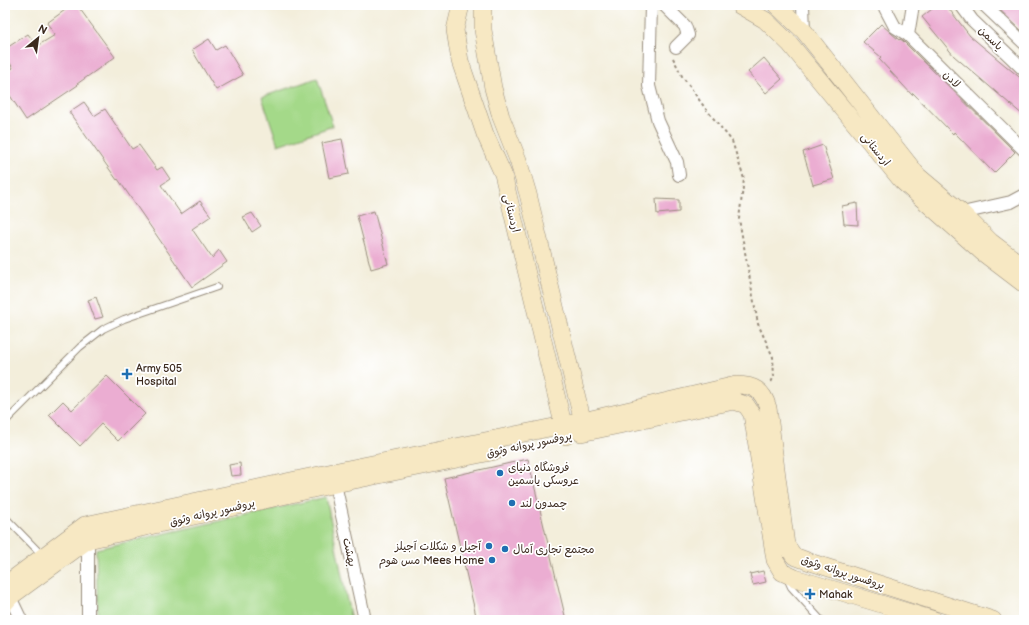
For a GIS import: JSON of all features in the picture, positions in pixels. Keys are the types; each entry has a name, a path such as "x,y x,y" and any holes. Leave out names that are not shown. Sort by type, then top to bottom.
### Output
{"main road":[{"name":"اردستانی","path":"461,5 456,30 460,62 485,134 503,174 565,430"},
{"path":"465,5 471,20 482,30"},
{"name":"اردستانی","path":"483,5 482,30 493,88 501,117 518,160 528,194 584,426"},
{"name":"اردستانی","path":"739,5 765,20 790,44 902,181 982,252 1024,284"},
{"name":"اردستانی","path":"776,5 804,31 918,176 962,213 990,242 1024,267"},
{"path":"460,62 460,45 464,37 482,30"},
{"path":"943,218 962,213"},
{"name":"پروفسور پروانه وثوق","path":"584,426 736,385 748,385 758,390 765,399 768,408 786,545 794,556 993,620"},
{"name":"پروفسور پروانه وثوق","path":"6,594 90,529 584,426 734,401 746,405 752,414 775,560 783,573 794,578 934,620"},
{"path":"783,573 794,556"}],"street":[{"path":"651,5 649,86 658,121 677,162 679,175"},
{"path":"664,5 685,26 688,34 676,47"},
{"path":"802,5 804,31"},
{"name":"لادن","path":"886,5 885,8 895,26 908,34 1024,150"},
{"path":"908,34 913,5"},
{"name":"یاسمن","path":"961,5 972,20 1024,70"},
{"path":"984,5 1024,43"},
{"path":"962,213 1011,202 1024,195"},
{"name":"بهشت","path":"334,478 365,620"},
{"path":"88,620 90,529"},
{"path":"6,594 21,620"}],"lane":[{"path":"5,422 80,347 103,330 124,318 217,287"},
{"path":"5,516 47,562"},
{"path":"783,573 791,587 821,620"}],"path":[{"path":"676,47 671,53 679,70 705,108 732,142 744,179 739,219 758,324 773,357 774,378 762,395"}],"green space":[{"path":"317,78 333,126 278,145 262,97"},
{"path":"326,497 351,620 98,620 96,549"}],"building":[{"path":"72,5 77,5 115,57 77,84 78,85 26,120 5,88 5,73 13,68 5,55 5,49 28,34 37,46 55,35 47,23"},
{"path":"937,5 946,5 970,36 1024,81 1024,116 954,56 922,17"},
{"path":"995,5 1024,5 1024,33"},
{"path":"881,24 899,40 900,39 903,41 1015,152 994,173 913,93 912,95 879,59 881,57 863,42"},
{"path":"209,39 216,50 225,45 243,75 216,90 192,50"},
{"path":"764,58 782,79 766,93 748,72"},
{"path":"84,102 94,116 105,109 132,149 139,145 157,170 162,167 170,179 161,185 181,214 200,201 211,216 192,229 212,258 219,250 227,262 192,287 118,179 117,180 69,112"},
{"path":"342,139 349,174 329,178 322,143"},
{"path":"823,145 834,179 813,185 803,152"},
{"path":"656,199 679,200 679,212 657,214"},
{"path":"857,203 858,225 844,224 842,206"},
{"path":"374,211 388,264 371,269 357,216"},
{"path":"252,213 261,226 252,232 243,217"},
{"path":"96,297 103,317 95,319 88,300"},
{"path":"107,376 145,414 118,441 101,424 80,446 49,415 63,401 72,410"},
{"name":"مجتمع تجاری آمال","path":"528,459 566,620 477,620 444,478"},
{"path":"240,463 241,475 231,476 229,465"},
{"path":"763,571 766,582 753,585 750,574"}],"place":[{"name":"Army 505 Hospital","path":"127,374"},
{"name":"فروشگاه دنیای عروسکی یاسمین","path":"500,473"},
{"name":"چمدون لند","path":"512,503"},
{"name":"آجیل و شکلات آجیلز","path":"489,546"},
{"name":"مجتمع تجاری آمال","path":"505,549"},
{"name":"مس هوم Mees Home","path":"492,560"},
{"name":"Mahak","path":"810,594"}]}
